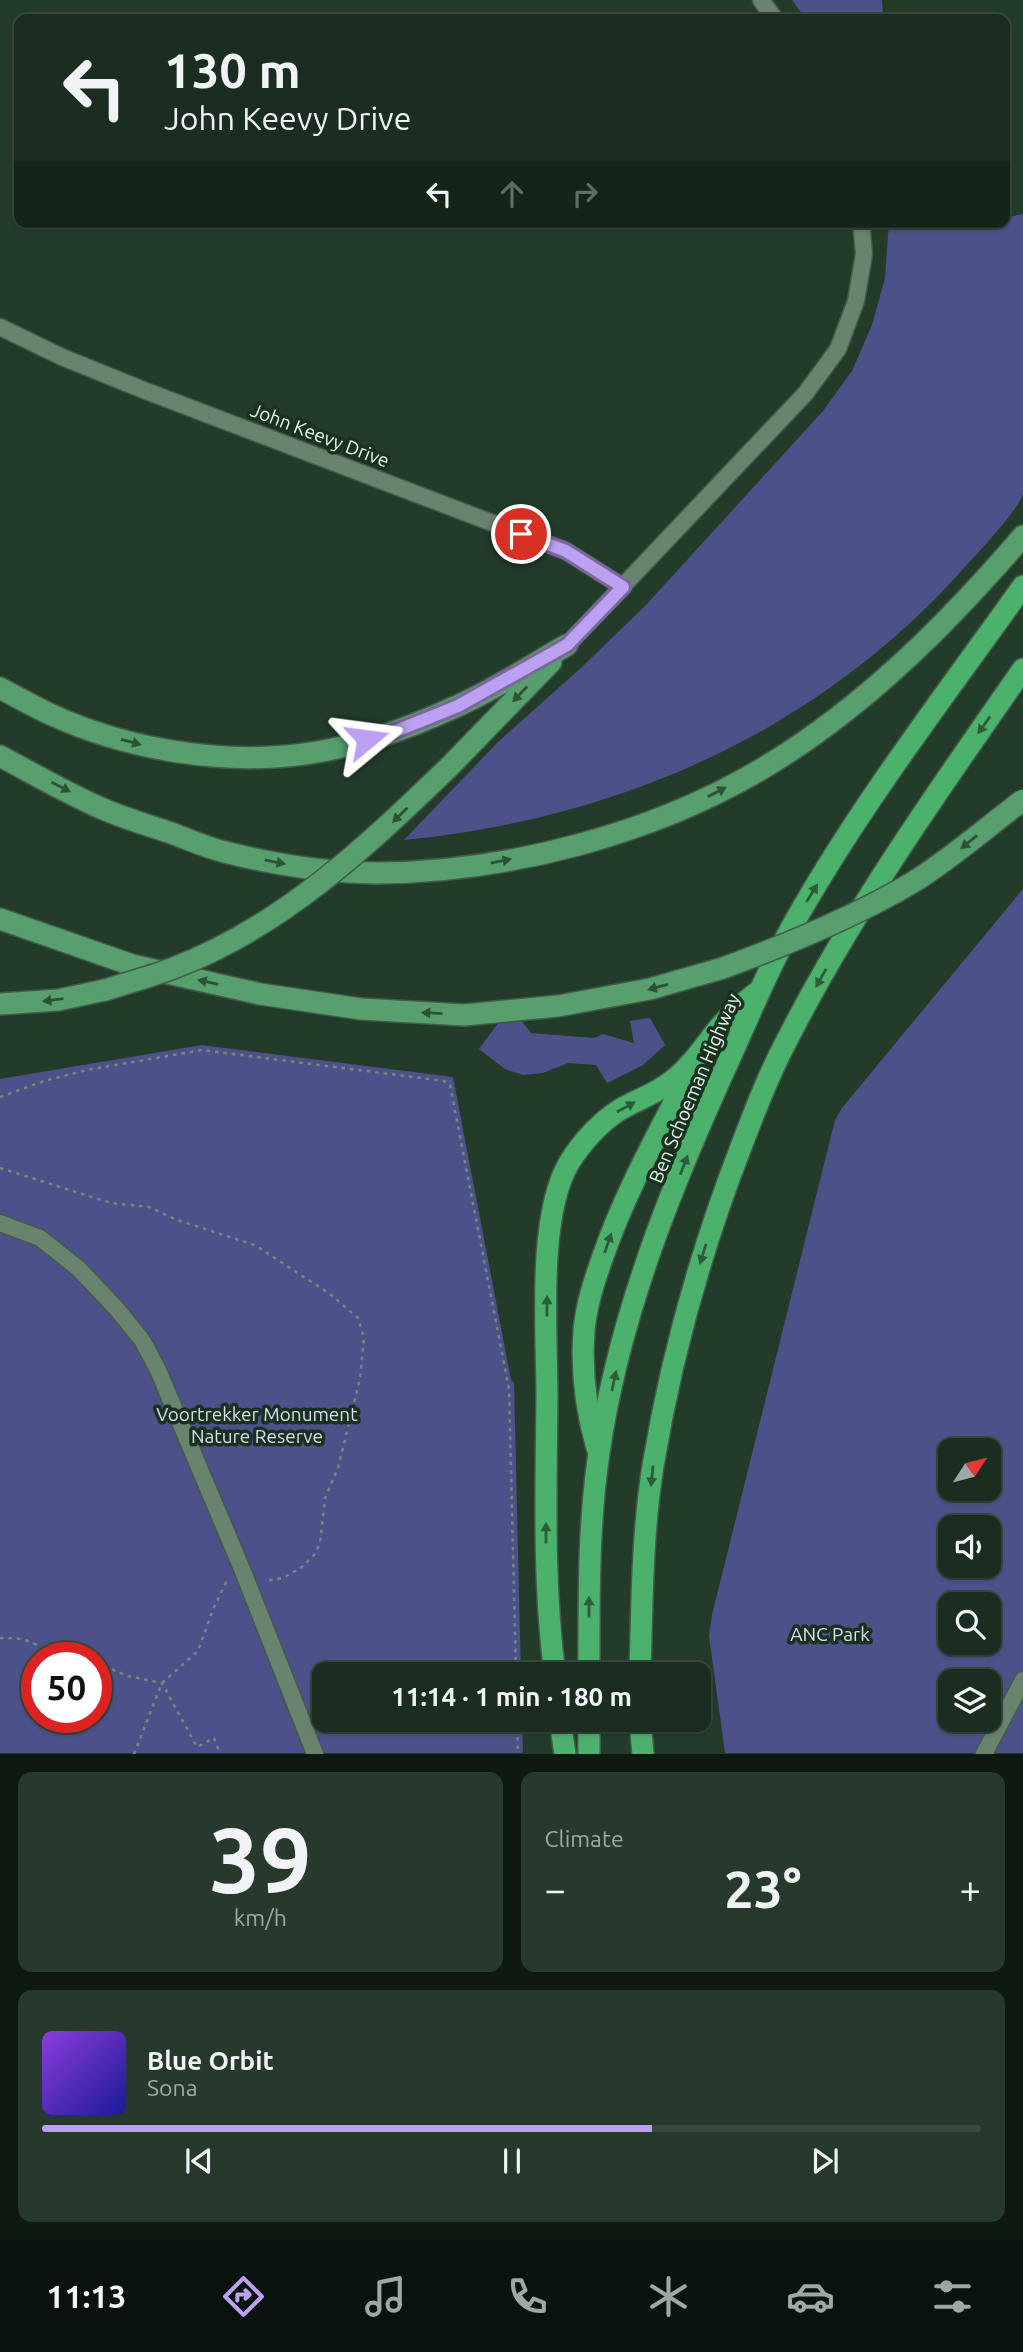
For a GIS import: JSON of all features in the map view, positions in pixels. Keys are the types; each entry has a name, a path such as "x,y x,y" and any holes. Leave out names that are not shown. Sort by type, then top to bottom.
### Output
{"highway":[{"name":"Ben Schoeman Highway","path":"589,1662 589,1568 598,1453 622,1344 645,1266 705,1112 798,915 865,809 1023,586"},
{"path":"640,1662 644,1567 653,1468 672,1369 717,1209 751,1120 783,1047 844,938 912,829 1023,669"},
{"path":"598,1453 587,1412 584,1331 592,1291 614,1223 697,1058 737,1008 761,989"},
{"path":"554,1662 546,1563 547,1295 548,1234 559,1184 570,1161 590,1135 609,1117 671,1082 697,1058"},
{"path":"562,1732 565,1754"},
{"path":"589,1732 589,1754"},
{"path":"641,1732 643,1754"}],"main road":[{"path":"0,756 104,809 226,853 301,868 378,873 466,867 543,853 626,830 699,801 766,767 852,706 933,634 1023,536"},
{"path":"0,688 53,716 106,735 168,751 255,758 289,756 391,733 427,720 458,706 567,645"},
{"path":"0,1004 58,1000 105,990 173,968 271,918 363,850 449,768 567,645"},
{"path":"0,919 132,965 260,994 361,1009 464,1015 558,1006 650,989 723,968 831,925 914,881 960,850 1023,800"}],"street":[{"path":"567,645 806,394 838,349 856,301 864,254 862,228"},
{"name":"John Keevy Drive","path":"0,327 62,357 146,391 566,551 623,587"},
{"path":"0,1223 40,1238 78,1268 117,1308 142,1340 158,1370 245,1577 315,1754"},
{"path":"984,1754 1023,1680"}],"path":[{"path":"0,1097 44,1081 87,1070 202,1050 444,1081 450,1085 509,1389 516,1662"},
{"path":"0,1168 111,1203 149,1207 177,1220 255,1245 330,1294 358,1318 364,1338 360,1379 338,1468 325,1498 320,1543 315,1554 302,1567 283,1578 245,1577 231,1573 212,1612 198,1651 162,1683 134,1754"},
{"path":"0,1638 17,1638 30,1642"},
{"path":"112,1670 128,1676 162,1683 197,1747 214,1738 220,1754"},
{"path":"517,1732 518,1754"}],"green space":[{"path":"792,0 882,0 883,14 802,14"},
{"path":"1023,214 1023,494 1014,510 964,568 907,626 845,677 779,721 710,758 637,788 562,812 484,829 404,840 498,742 646,605 823,411 852,371 872,325 885,278 889,228 1010,228 1010,217"},
{"name":"ANC Park","path":"1023,889 1023,1753 725,1753 709,1636 712,1615 835,1120 842,1108"},
{"path":"516,1014 531,1033 594,1038 603,1034 634,1043 630,1021 650,1018 665,1045 643,1065 607,1083 596,1065 568,1063 543,1073 523,1075 505,1069 479,1049 499,1022"},
{"name":"Voortrekker Monument Nature Reserve","path":"202,1045 453,1077 511,1380 514,1383 521,1662 312,1662 312,1732 522,1732 523,1753 0,1753 0,1079"}],"route":[{"path":"367,739 427,720 458,706 567,645 623,587 566,551 521,534"}]}
